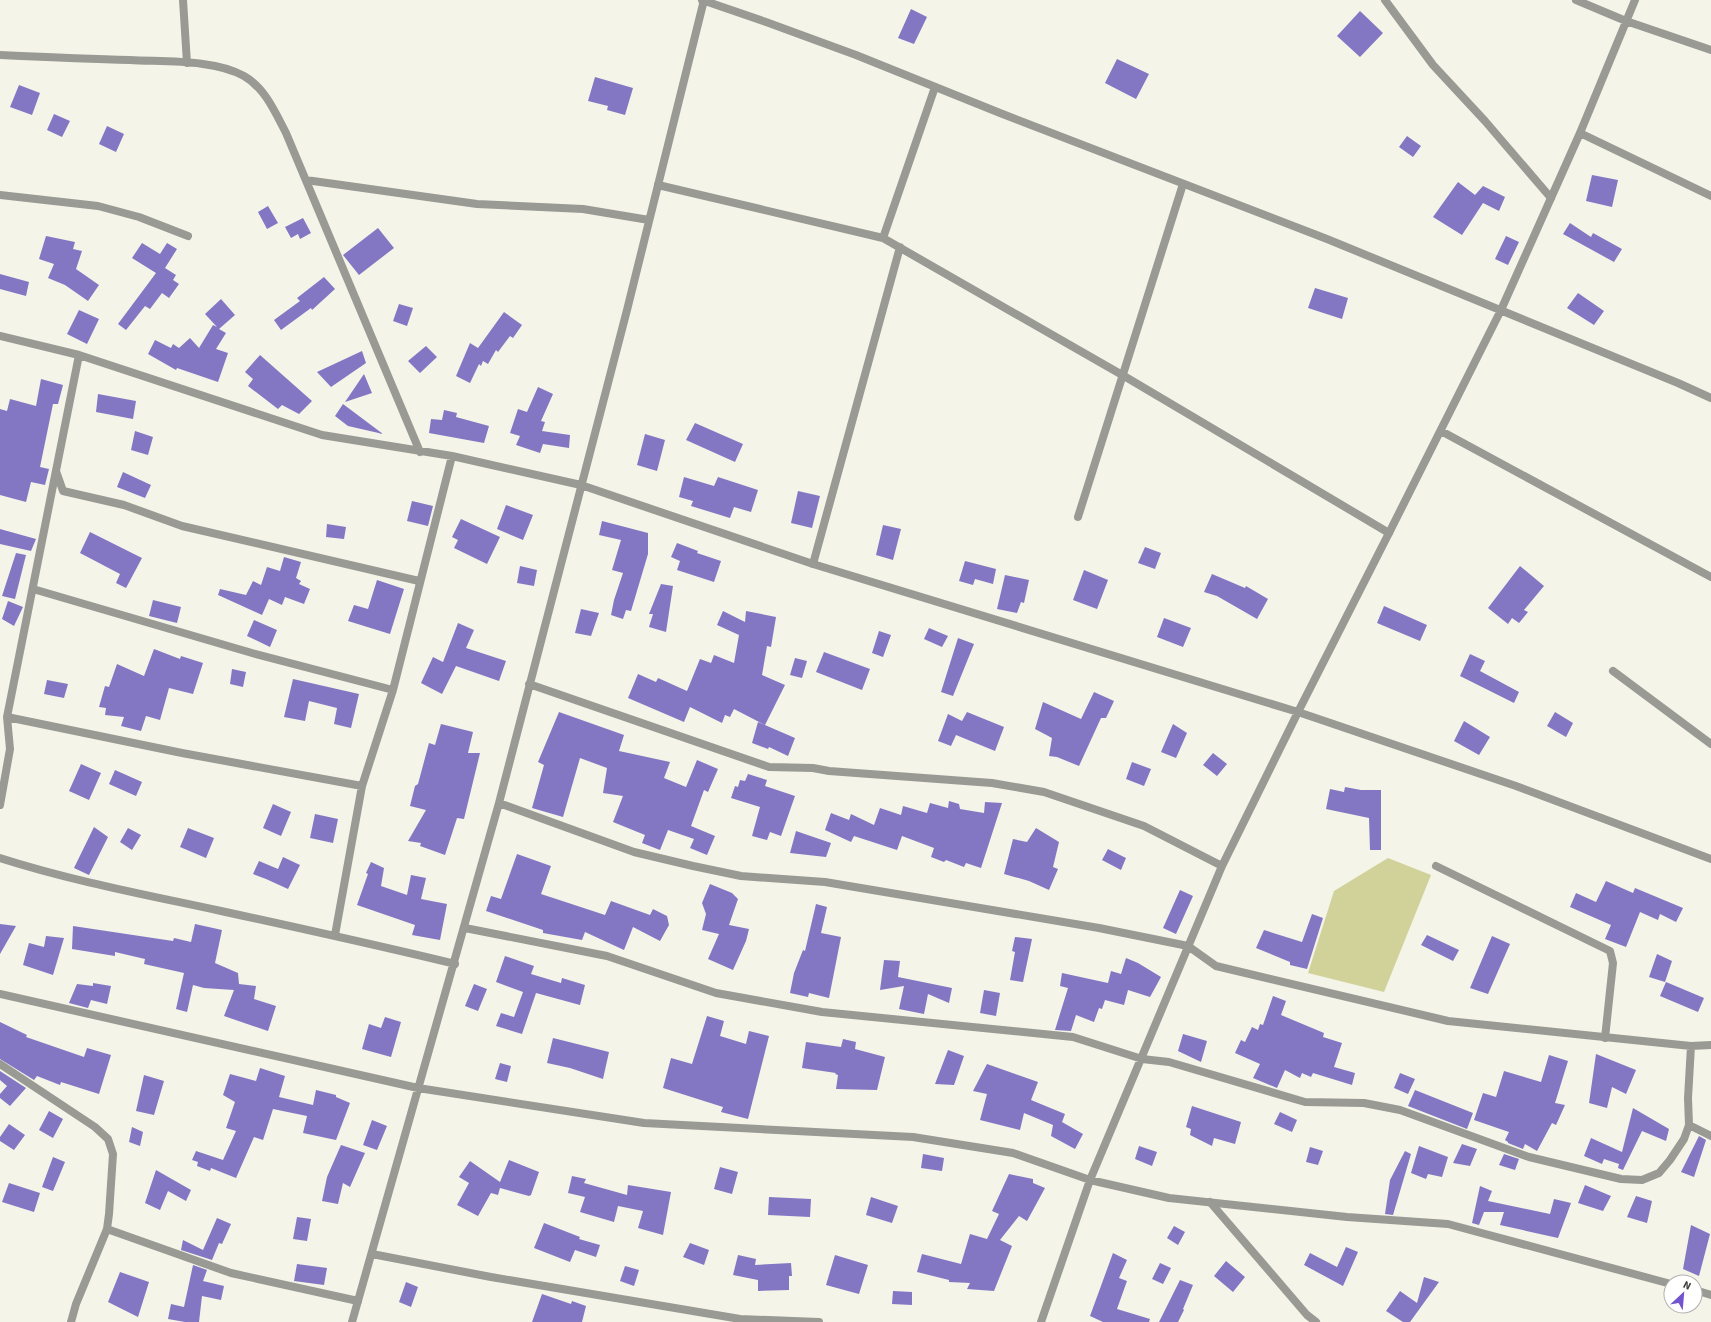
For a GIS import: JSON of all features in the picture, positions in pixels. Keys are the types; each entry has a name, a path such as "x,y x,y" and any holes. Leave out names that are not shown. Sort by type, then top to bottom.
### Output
{"street":[{"path":"183,0 187,63"},
{"path":"352,1322 465,928 499,803 704,0 766,22 1327,239 1678,383 1711,398"},
{"path":"1385,0 1433,65 1485,121 1551,198"},
{"path":"1576,0 1626,22 1711,50"},
{"path":"1041,1322 1090,1180 1222,866 1298,712 1390,534 1501,310 1580,133 1635,0"},
{"path":"0,55 187,63 221,68 243,75 258,87 271,104 286,133 420,452"},
{"path":"883,238 935,87"},
{"path":"1580,133 1711,196"},
{"path":"306,180 477,204 583,209 649,220"},
{"path":"1078,517 1124,376 1183,184"},
{"path":"658,185 883,238 1124,376 1390,534"},
{"path":"0,195 98,206 139,217 188,236"},
{"path":"813,564 900,247"},
{"path":"0,336 79,355 322,435 452,456 581,485 813,564 1298,712 1516,786 1711,859"},
{"path":"0,805 10,749 7,717 79,355"},
{"path":"1441,431 1711,577"},
{"path":"335,935 362,786 393,690 452,456"},
{"path":"56,470 63,491 124,505 182,526 420,581"},
{"path":"33,589 252,653 393,690"},
{"path":"1613,670 1711,744"},
{"path":"529,684 769,767 813,768 830,771 992,783 1044,792 1144,826 1222,866"},
{"path":"7,717 182,753 362,786"},
{"path":"499,803 634,852 741,876 825,882 1099,928 1188,946 1216,966 1448,1021 1691,1046 1711,1045"},
{"path":"0,858 37,870 108,887 335,935 454,964"},
{"path":"1436,866 1610,951 1613,963 1606,1038"},
{"path":"465,928 607,956 716,993 836,1015 1073,1037 1142,1059 1169,1062 1304,1102 1364,1103 1400,1110 1529,1157 1621,1179 1642,1180 1659,1173 1684,1139 1689,1124 1688,1098 1691,1046"},
{"path":"0,994 418,1088 644,1123 913,1138 1013,1153 1090,1180 1169,1198 1347,1217 1448,1224 1663,1282"},
{"path":"0,1064 79,1116 108,1139 113,1154 112,1184 107,1229 76,1304 71,1322"},
{"path":"1689,1124 1711,1136"},
{"path":"1210,1202 1307,1315 1316,1322"},
{"path":"107,1229 231,1272 358,1301"},
{"path":"372,1254 491,1277 740,1319 819,1322"}],"green space":[{"path":"1388,858 1431,875 1384,992 1308,973 1334,891"}],"building":[{"path":"911,9 927,17 914,44 898,38"},
{"path":"1360,11 1383,33 1360,57 1337,36"},
{"path":"1117,59 1149,74 1136,99 1105,83"},
{"path":"595,77 633,88 625,115 607,110 608,106 588,101"},
{"path":"19,85 40,93 32,115 10,107"},
{"path":"54,114 70,121 62,137 47,130"},
{"path":"107,126 124,134 116,152 99,144"},
{"path":"1407,136 1421,146 1413,157 1399,147"},
{"path":"1592,175 1618,180 1612,207 1586,201"},
{"path":"1458,182 1475,195 1483,186 1505,197 1499,211 1483,203 1462,235 1433,217"},
{"path":"268,206 278,223 267,229 258,212"},
{"path":"303,218 311,233 300,239 298,234 291,238 285,227"},
{"path":"1570,223 1591,237 1593,233 1622,249 1614,262 1563,234"},
{"path":"378,228 394,248 359,275 343,255"},
{"path":"46,236 75,242 73,249 82,251 76,269 99,285 88,301 65,285 48,278 54,264 39,259"},
{"path":"1506,236 1519,242 1508,265 1495,259"},
{"path":"142,243 160,254 167,243 177,249 165,268 176,275 173,280 179,284 169,298 162,293 150,309 145,306 126,330 118,324 156,273 132,258"},
{"path":"0,274 29,282 26,296 0,289"},
{"path":"324,277 335,289 312,310 311,308 281,330 274,320 300,301 297,298"},
{"path":"1315,288 1348,298 1342,319 1308,308"},
{"path":"1578,293 1604,311 1594,325 1567,308"},
{"path":"221,299 235,315 219,329 226,333 216,349 228,353 218,382 177,368 176,370 148,354 155,340 171,348 173,344 179,348 190,338 199,348 213,325 217,327 205,314"},
{"path":"399,304 413,308 407,326 393,321"},
{"path":"79,310 99,319 87,344 67,334"},
{"path":"504,312 522,325 513,338 510,336 498,352 496,350 488,364 483,361 481,366 479,364 470,383 456,376 470,343 478,348"},
{"path":"426,346 437,357 420,373 408,361"},
{"path":"362,351 366,363 331,387 317,372"},
{"path":"260,355 312,401 299,414 282,405 278,409 248,386 253,379 245,372"},
{"path":"364,374 372,393 345,402"},
{"path":"41,379 63,385 58,404 53,404 40,467 49,469 45,485 31,482 26,502 0,495 0,409 7,411 10,399 36,406"},
{"path":"538,387 553,394 541,421 545,422 542,431 570,435 569,448 543,444 540,453 516,445 520,436 510,433 518,409 527,412"},
{"path":"98,394 136,401 133,419 96,412"},
{"path":"343,404 383,434 348,426 335,416"},
{"path":"444,410 457,413 456,417 489,426 484,443 429,433 431,419 442,420"},
{"path":"695,423 743,444 735,462 686,440"},
{"path":"135,431 153,437 148,455 131,450"},
{"path":"645,434 665,440 657,471 637,465"},
{"path":"123,472 151,485 145,498 117,487"},
{"path":"684,477 714,486 718,477 758,490 751,512 734,507 730,518 691,506 693,501 679,497"},
{"path":"798,491 820,496 812,528 791,523"},
{"path":"412,501 433,506 428,526 407,521"},
{"path":"506,505 533,515 523,540 497,529"},
{"path":"461,519 500,537 487,564 454,548 458,540 452,537"},
{"path":"602,521 648,533 648,554 631,611 626,610 623,619 611,615 614,600 623,573 612,570 621,540 599,535"},
{"path":"327,524 346,527 344,539 326,537"},
{"path":"883,525 901,529 893,560 876,555"},
{"path":"0,529 36,539 31,551 0,544"},
{"path":"90,532 142,558 126,588 116,583 120,574 80,553"},
{"path":"677,543 698,551 697,553 721,561 714,582 677,570 680,561 671,557"},
{"path":"1145,547 1161,553 1155,569 1138,563"},
{"path":"16,553 26,555 15,599 2,596"},
{"path":"284,557 301,562 296,578 301,581 299,584 310,589 304,604 285,597 282,605 269,599 262,615 218,595 220,589 246,595 253,581 261,585 267,567 280,571"},
{"path":"965,561 996,569 993,584 975,579 973,585 959,581"},
{"path":"520,566 537,570 534,586 517,583"},
{"path":"1520,566 1544,586 1524,610 1528,612 1519,623 1512,618 1508,624 1488,608"},
{"path":"1084,570 1108,580 1097,609 1073,600"},
{"path":"1212,574 1245,588 1246,586 1268,599 1257,619 1217,596 1204,592"},
{"path":"1005,575 1029,580 1024,603 1021,602 1017,613 997,609"},
{"path":"377,580 404,589 390,634 348,621 354,605 368,609"},
{"path":"661,584 673,586 666,632 649,627 653,614 649,614"},
{"path":"153,600 181,607 177,623 149,616"},
{"path":"8,601 23,607 14,626 2,619"},
{"path":"1384,606 1427,625 1420,641 1377,623"},
{"path":"581,609 599,613 591,636 575,633"},
{"path":"723,611 745,622 746,611 776,617 771,647 767,646 762,675 785,685 765,725 734,709 730,717 725,715 722,723 690,707 684,722 628,698 638,674 656,682 658,678 687,691 700,659 711,663 714,655 734,663 739,635 717,625"},
{"path":"1164,618 1191,628 1183,647 1157,637"},
{"path":"254,620 277,630 270,647 247,636"},
{"path":"458,623 474,630 466,648 506,661 499,681 456,666 442,694 421,683 433,657 443,662"},
{"path":"929,628 948,636 942,647 924,639"},
{"path":"879,631 891,635 883,657 872,653"},
{"path":"958,638 974,644 953,696 941,692"},
{"path":"154,649 180,659 181,656 203,663 193,694 169,688 160,720 146,716 141,731 121,726 124,717 105,715 106,708 99,707 105,686 109,687 117,664 144,676"},
{"path":"824,652 870,669 862,690 816,672"},
{"path":"1470,654 1485,661 1480,671 1519,692 1514,703 1460,676"},
{"path":"795,658 807,661 802,678 790,675"},
{"path":"232,669 246,672 243,687 230,684"},
{"path":"293,679 359,694 351,728 334,724 337,708 309,701 305,721 284,717"},
{"path":"47,680 68,684 64,698 44,694"},
{"path":"1094,692 1114,701 1106,718 1101,718 1079,766 1057,757 1049,756 1052,738 1035,729 1043,702 1081,719"},
{"path":"559,712 624,735 619,751 670,762 664,778 686,787 697,760 718,769 708,792 704,790 691,826 715,836 707,855 690,848 694,839 668,830 660,850 642,843 645,835 613,822 623,796 603,793 607,768 580,758 563,817 532,808 544,765 538,762"},
{"path":"967,712 1004,727 995,751 956,735 951,746 938,741 948,714 962,721"},
{"path":"1555,712 1573,723 1566,737 1547,726"},
{"path":"1464,721 1490,737 1479,755 1454,741"},
{"path":"758,722 795,738 788,756 769,747 768,749 752,743"},
{"path":"441,724 473,732 468,753 480,753 464,819 457,818 445,855 420,846 421,843 408,841 426,810 410,806 415,786 418,784 429,743 435,745"},
{"path":"1173,724 1187,733 1176,758 1161,752"},
{"path":"1213,753 1227,764 1217,776 1203,765"},
{"path":"1132,762 1151,769 1144,786 1126,779"},
{"path":"81,764 101,773 89,800 69,791"},
{"path":"115,770 142,782 136,796 109,784"},
{"path":"748,774 767,780 765,786 795,796 781,836 770,832 767,840 752,836 760,807 731,798 735,786 738,787 740,780 745,781"},
{"path":"1345,787 1361,790 1381,790 1381,850 1370,850 1369,818 1326,809 1330,789 1344,792"},
{"path":"949,801 959,804 960,809 984,813 985,802 1002,803 981,868 966,863 964,867 946,860 944,862 931,857 934,848 902,836 897,850 854,836 851,842 825,830 831,813 849,820 851,814 874,825 880,808 901,815 903,806 927,813 930,803 948,808"},
{"path":"273,804 291,812 281,836 263,828"},
{"path":"315,814 338,819 333,843 310,838"},
{"path":"94,827 108,837 89,875 74,868"},
{"path":"128,828 141,835 132,850 120,842"},
{"path":"188,828 214,838 206,858 180,847"},
{"path":"1036,828 1059,842 1053,867 1058,869 1049,890 1029,881 1004,874 1013,839 1027,842"},
{"path":"796,831 831,843 826,857 790,853"},
{"path":"1108,849 1126,858 1121,870 1102,860"},
{"path":"517,854 551,866 541,894 605,915 611,901 650,915 653,909 667,916 669,925 660,941 633,927 624,950 585,932 582,940 543,933 543,930 486,911 491,896 501,899"},
{"path":"283,857 300,865 288,889 253,874 259,861 278,869"},
{"path":"371,862 384,868 381,886 407,895 411,875 426,878 421,899 447,904 440,940 412,935 415,925 357,905 368,874 366,873"},
{"path":"1606,881 1633,893 1635,888 1683,908 1676,922 1660,914 1658,920 1640,912 1626,947 1605,939 1611,925 1570,907 1576,893 1596,902"},
{"path":"710,884 732,893 738,899 729,925 749,929 746,941 733,970 708,959 719,934 702,930 706,914 702,903"},
{"path":"1180,890 1193,896 1176,934 1163,928"},
{"path":"816,904 827,907 821,933 841,937 829,998 809,993 808,997 790,993 794,973 803,950 805,951"},
{"path":"1312,914 1323,918 1307,969 1290,965 1290,962 1256,948 1264,930 1302,942"},
{"path":"0,924 16,926 0,954"},
{"path":"195,924 222,930 215,963 238,973 239,984 256,986 254,999 276,1006 268,1031 224,1016 234,990 204,988 193,985 187,1012 176,1009 184,973 144,964 145,959 115,952 115,956 72,949 73,926 173,941 174,938 191,942"},
{"path":"1427,935 1459,950 1453,961 1421,945"},
{"path":"46,936 64,938 53,975 23,965 29,943 44,947"},
{"path":"1492,936 1510,944 1488,994 1470,988"},
{"path":"1015,937 1032,939 1023,982 1010,980 1015,952 1012,951"},
{"path":"1657,954 1672,961 1665,982 1649,977"},
{"path":"505,956 534,966 531,974 561,983 562,978 585,985 580,1005 536,993 522,1034 496,1026 501,1013 514,1017 523,992 496,982"},
{"path":"1126,958 1138,963 1161,977 1150,997 1128,990 1124,1005 1105,1000 1102,1009 1099,1008 1094,1022 1076,1015 1071,1031 1055,1030 1068,988 1060,986 1062,973 1108,983 1111,971 1121,974"},
{"path":"884,960 900,961 898,977 952,988 949,1003 928,994 924,1014 899,1009 904,986 880,990"},
{"path":"1666,982 1704,998 1698,1012 1660,996"},
{"path":"93,983 111,986 107,1004 91,1000 88,1008 69,1003 77,984 93,986"},
{"path":"474,984 487,989 478,1011 465,1006"},
{"path":"984,990 1000,993 996,1016 980,1013"},
{"path":"1273,996 1286,1001 1281,1015 1324,1033 1323,1037 1342,1043 1334,1067 1355,1073 1352,1085 1313,1073 1311,1077 1302,1073 1300,1078 1285,1070 1277,1088 1253,1078 1260,1064 1235,1053 1241,1040 1245,1042 1252,1027 1258,1030 1260,1024 1263,1025"},
{"path":"707,1016 724,1021 720,1036 746,1044 749,1031 769,1036 748,1119 721,1112 723,1107 663,1088 671,1058 692,1064"},
{"path":"385,1017 401,1022 391,1057 362,1049 369,1024 381,1028"},
{"path":"0,1022 27,1035 26,1037 84,1057 87,1048 111,1055 99,1094 61,1082 60,1085 37,1076 34,1080 0,1059"},
{"path":"1183,1034 1207,1041 1201,1062 1178,1051"},
{"path":"553,1038 609,1052 603,1079 570,1068 547,1063"},
{"path":"843,1039 856,1042 855,1049 885,1057 877,1090 836,1089 838,1075 835,1074 836,1073 802,1068 806,1042 841,1047"},
{"path":"948,1050 964,1056 954,1085 935,1084"},
{"path":"1596,1054 1636,1070 1626,1094 1612,1087 1607,1108 1589,1103"},
{"path":"1549,1055 1568,1061 1555,1103 1565,1105 1556,1125 1552,1123 1537,1151 1525,1144 1523,1149 1508,1143 1505,1140 1509,1132 1474,1120 1483,1093 1496,1097 1504,1071 1541,1082"},
{"path":"500,1063 511,1066 507,1082 495,1079"},
{"path":"987,1064 1038,1082 1031,1100 1065,1114 1062,1122 1083,1134 1075,1149 1051,1136 1053,1125 1024,1113 1020,1130 980,1120 987,1094 973,1091"},
{"path":"260,1068 285,1076 279,1097 313,1105 316,1090 336,1095 336,1097 350,1103 336,1140 303,1133 307,1116 273,1109 263,1140 254,1137 236,1178 211,1168 210,1171 197,1166 198,1162 192,1160 196,1151 223,1160 236,1131 226,1128 235,1102 223,1095 230,1074 256,1081"},
{"path":"0,1071 26,1088 10,1106 0,1098 0,1094 7,1086 0,1080"},
{"path":"1400,1073 1415,1079 1408,1094 1394,1088"},
{"path":"144,1075 164,1081 154,1115 136,1111"},
{"path":"1415,1090 1473,1113 1467,1129 1408,1106"},
{"path":"1192,1106 1241,1122 1235,1144 1214,1138 1212,1146 1190,1135 1191,1129 1186,1127"},
{"path":"1633,1108 1669,1129 1666,1141 1642,1131 1623,1170 1618,1168 1619,1164 1604,1159 1602,1164 1584,1156 1591,1138 1622,1152"},
{"path":"49,1111 63,1119 53,1138 39,1130"},
{"path":"1280,1112 1297,1120 1292,1132 1274,1124"},
{"path":"372,1120 387,1126 377,1150 363,1145"},
{"path":"9,1124 25,1135 14,1150 0,1141 0,1137"},
{"path":"132,1127 143,1132 140,1146 129,1142"},
{"path":"1699,1136 1706,1140 1694,1177 1681,1172"},
{"path":"1462,1144 1477,1149 1470,1166 1453,1163"},
{"path":"341,1145 365,1153 350,1187 343,1183 338,1204 322,1201 327,1177"},
{"path":"1139,1146 1157,1152 1152,1166 1135,1159"},
{"path":"1419,1146 1448,1157 1442,1177 1428,1174 1426,1179 1411,1173"},
{"path":"1310,1147 1323,1151 1318,1165 1306,1162"},
{"path":"1405,1151 1411,1154 1393,1215 1385,1214 1390,1180"},
{"path":"923,1154 944,1158 942,1171 921,1168"},
{"path":"1504,1154 1519,1159 1515,1170 1499,1165"},
{"path":"53,1157 65,1162 53,1191 42,1187"},
{"path":"509,1160 539,1172 531,1195 529,1196 500,1188 498,1195 491,1193 478,1216 457,1205 469,1183 459,1177 470,1161 500,1182"},
{"path":"720,1167 738,1172 732,1194 714,1189"},
{"path":"156,1170 191,1190 186,1201 168,1191 160,1210 145,1203"},
{"path":"1009,1174 1033,1179 1033,1183 1045,1188 1027,1221 1019,1216 1000,1240 1012,1246 994,1291 967,1289 970,1283 949,1282 949,1280 917,1272 922,1254 961,1264 970,1234 987,1239 999,1214 992,1211"},
{"path":"572,1176 586,1179 584,1183 627,1195 628,1185 671,1192 663,1235 638,1228 643,1211 618,1206 614,1222 580,1212 585,1197 568,1193"},
{"path":"9,1183 40,1193 34,1212 2,1202"},
{"path":"1585,1185 1611,1196 1603,1211 1578,1203"},
{"path":"1480,1186 1492,1191 1488,1201 1550,1214 1554,1199 1571,1203 1558,1238 1500,1225 1504,1212 1484,1212 1479,1225 1472,1223"},
{"path":"1636,1196 1652,1201 1647,1223 1627,1217"},
{"path":"769,1197 811,1199 810,1217 768,1215"},
{"path":"871,1197 898,1206 892,1223 866,1215"},
{"path":"297,1217 311,1219 307,1241 293,1239"},
{"path":"217,1218 231,1224 222,1244 219,1243 212,1260 181,1250 183,1240 203,1250"},
{"path":"544,1223 580,1237 579,1239 600,1245 596,1257 575,1250 570,1262 534,1248"},
{"path":"1691,1225 1710,1234 1700,1274 1694,1274 1683,1269"},
{"path":"1174,1226 1185,1232 1178,1245 1167,1238"},
{"path":"690,1243 709,1250 704,1265 683,1257"},
{"path":"1346,1247 1358,1252 1343,1286 1304,1265 1310,1253 1337,1267"},
{"path":"1113,1253 1127,1260 1119,1278 1127,1281 1117,1309 1150,1319 1149,1322 1103,1322 1090,1316"},
{"path":"738,1255 756,1259 755,1265 791,1263 792,1276 789,1276 789,1290 758,1291 758,1280 733,1275"},
{"path":"835,1255 868,1265 859,1294 826,1285"},
{"path":"1226,1261 1245,1277 1233,1292 1214,1276"},
{"path":"1160,1263 1171,1268 1163,1284 1152,1279"},
{"path":"297,1264 327,1268 324,1285 294,1281"},
{"path":"193,1265 207,1270 203,1281 224,1286 221,1300 202,1296 199,1322 185,1322 168,1319 171,1304 184,1307"},
{"path":"625,1266 639,1270 634,1286 620,1281"},
{"path":"120,1272 149,1282 138,1317 108,1302"},
{"path":"1424,1277 1439,1282 1410,1322 1403,1322 1386,1311 1400,1291 1417,1303"},
{"path":"1180,1280 1193,1285 1178,1322 1159,1322"},
{"path":"406,1282 418,1287 411,1307 399,1302"},
{"path":"893,1291 912,1292 912,1305 892,1304"},
{"path":"542,1294 571,1304 572,1301 586,1306 582,1322 532,1322"}]}
